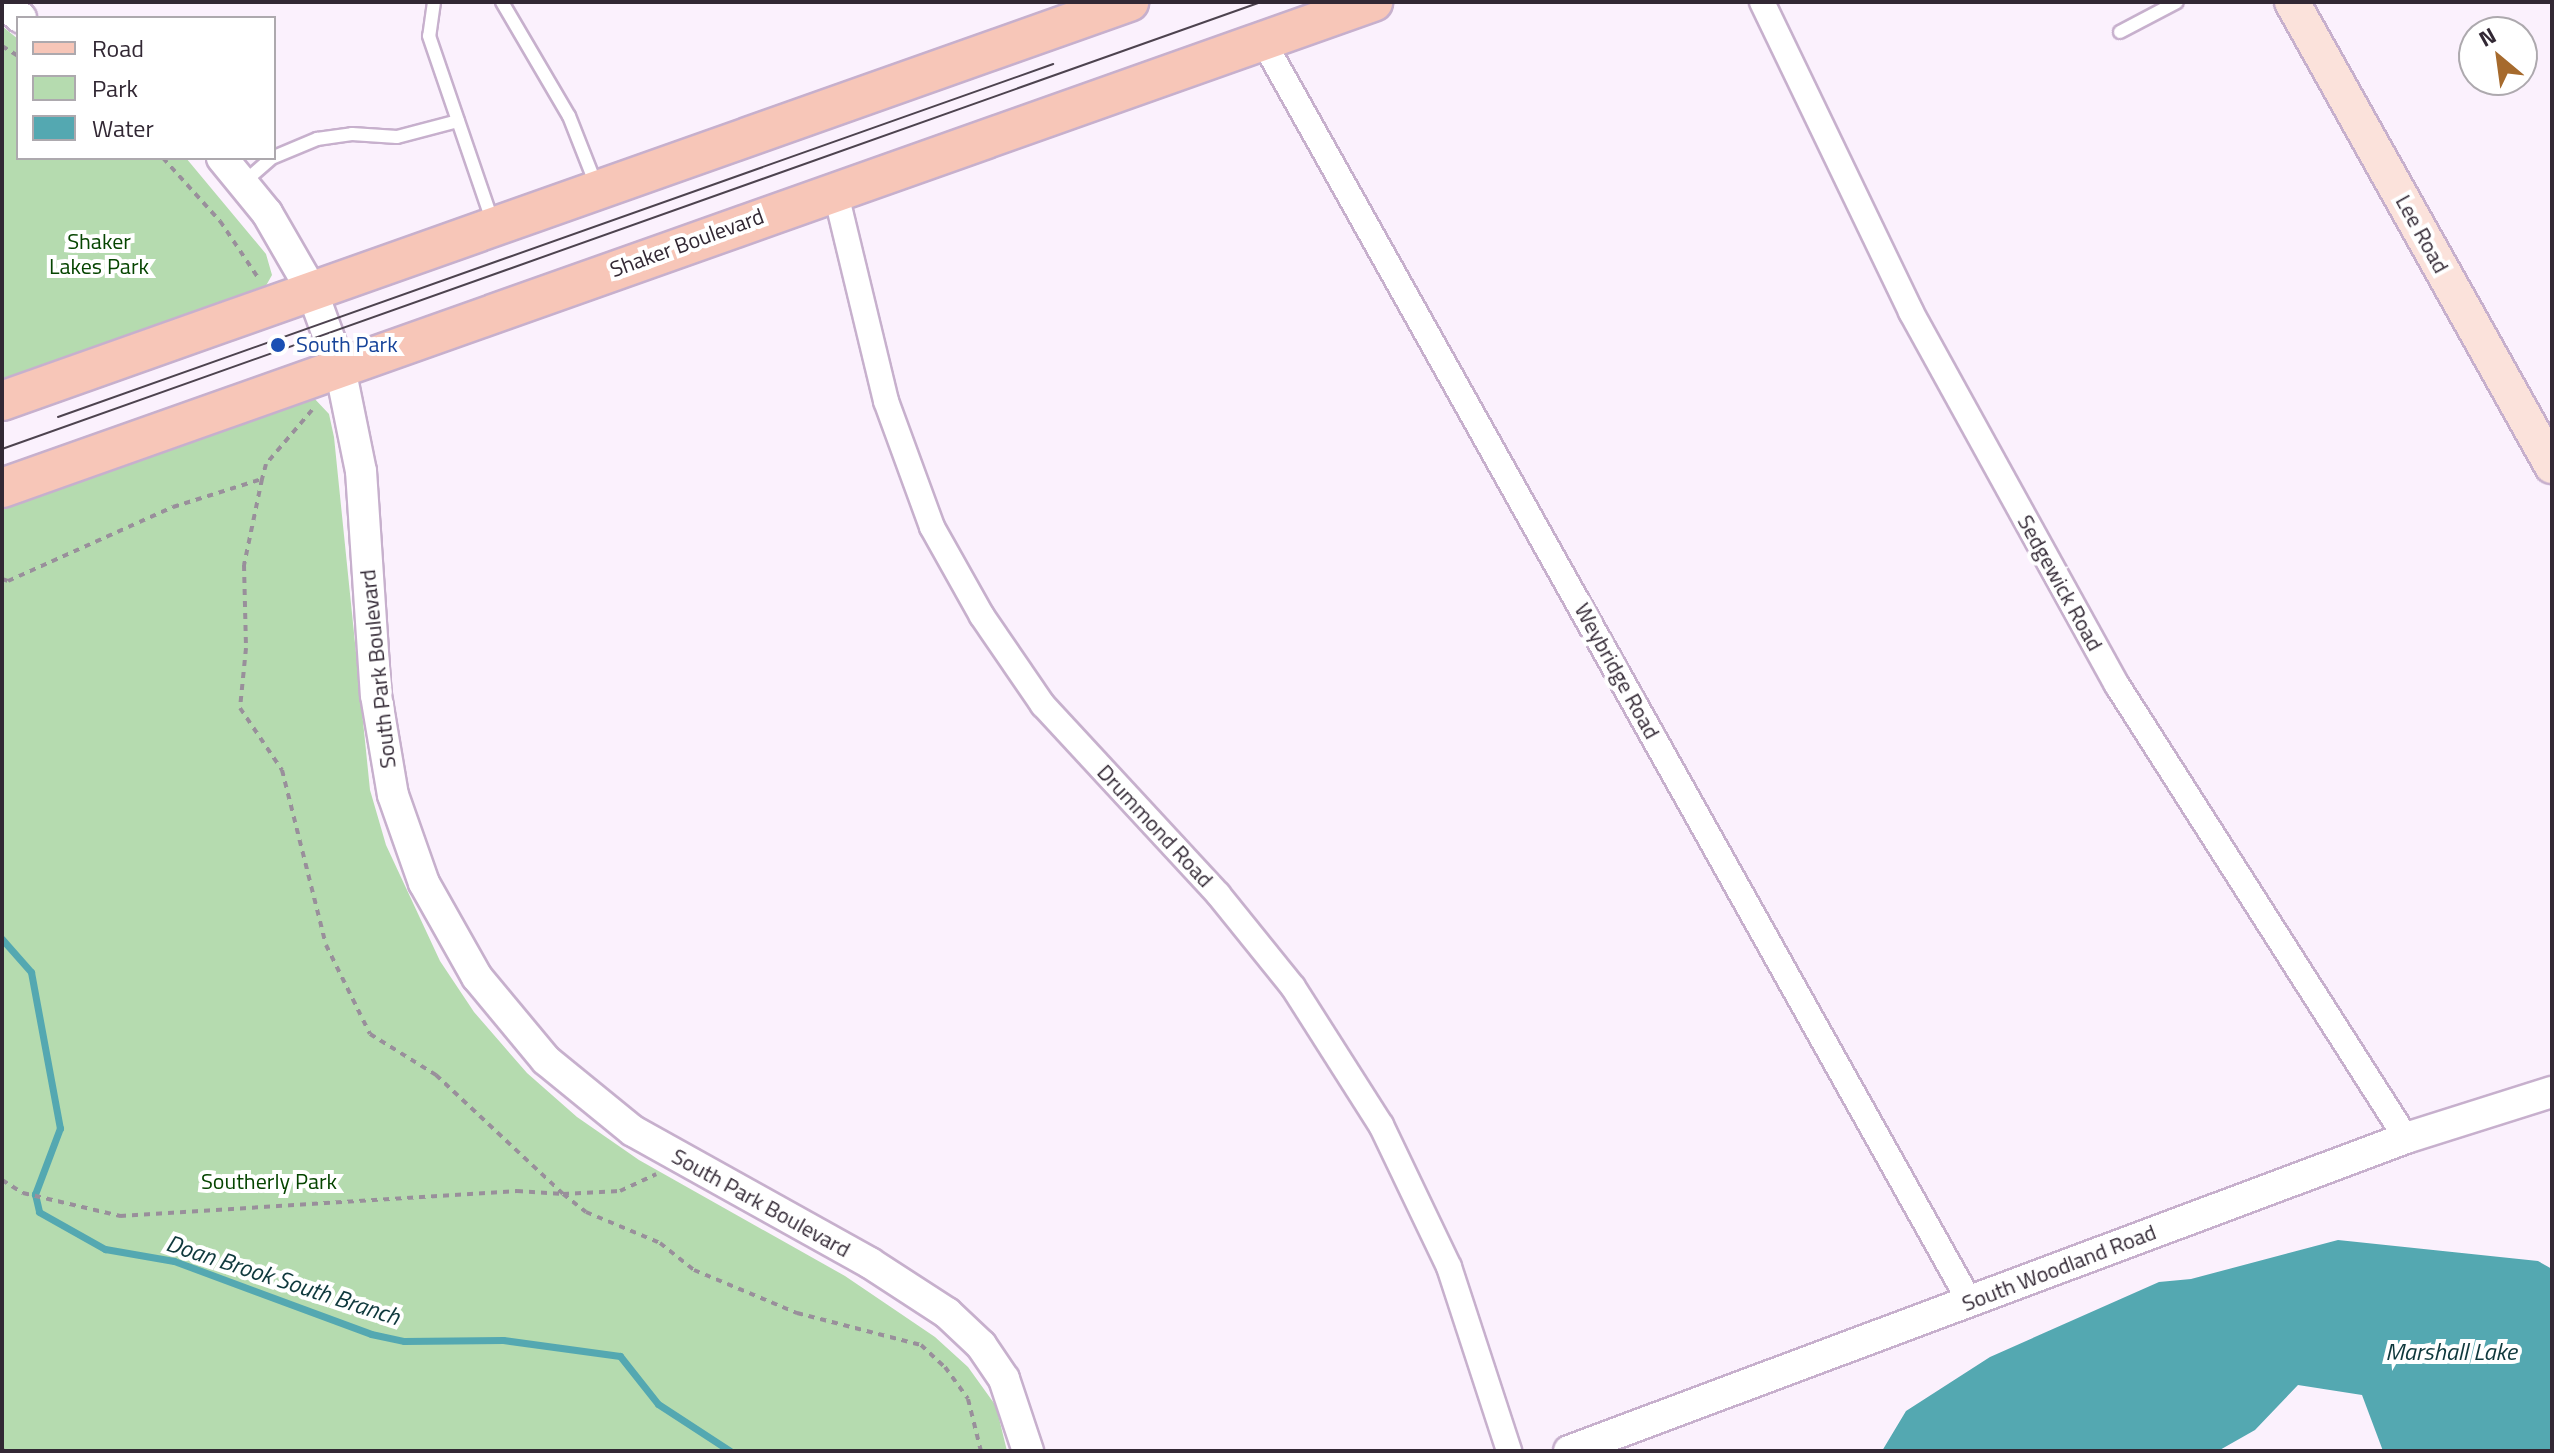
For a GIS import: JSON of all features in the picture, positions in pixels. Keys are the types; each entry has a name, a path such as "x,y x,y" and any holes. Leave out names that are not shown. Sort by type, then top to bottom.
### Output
{"main road":[{"path":"2,401 1129,2"},
{"name":"Shaker Boulevard","path":"2,488 835,190 1373,2"},
{"name":"Lee Road","path":"2292,2 2552,466"}],"street":[{"path":"2,2 19,16"},
{"name":"Sedgewick Road","path":"1762,2 1911,312 2117,685 2406,1138"},
{"name":"Weybridge Road","path":"1263,41 1970,1302"},
{"name":"South Park Boulevard","path":"224,160 267,213 312,291 340,368 361,471 382,744 393,795 424,883 477,977 510,1021 587,1098 672,1154 870,1263 947,1313 981,1345 1004,1379 1028,1451"},
{"name":"Drummond Road","path":"835,190 886,401 932,527 982,616 1043,705 1218,894 1293,987 1381,1125 1449,1267 1509,1451"},
{"name":"South Woodland Road","path":"1569,1451 2406,1138 2552,1092"}],"lane":[{"path":"434,2 429,36 494,226"},
{"path":"502,2 569,116 598,189"},
{"path":"2120,32 2177,2"},
{"path":"276,157 317,139 352,134 397,137 458,121"},
{"path":"243,183 271,160"}],"path":[{"path":"165,160 199,195 267,285"},
{"path":"318,402 266,464 262,479 244,565 246,648 240,708 282,770 326,945 370,1034 436,1075 586,1212 660,1243 694,1270 797,1313 921,1345 945,1367 968,1399 981,1451"},
{"path":"2,579 8,581 173,507 262,479"},
{"path":"2,1180 23,1193 120,1216 167,1216 517,1191 563,1194 620,1191 645,1183 672,1154"}],"green space":[{"name":"Shaker Lakes Park","path":"2,26 16,37 16,160 188,160 266,254 272,275 263,291 2,388"},
{"name":"Southerly Park","path":"312,396 329,414 334,437 370,790 386,845 440,961 474,1012 527,1073 577,1117 639,1160 845,1276 935,1337 968,1367 996,1406 1007,1451 2,1451 2,503"}],"water":[{"name":"Marshall Lake","path":"2338,1240 2538,1261 2552,1269 2552,1451 2383,1451 2362,1395 2298,1385 2255,1430 2218,1451 1882,1451 1906,1411 1990,1357 2159,1282 2191,1279"}],"waterway":[{"name":"Doan Brook South Branch","path":"2,939 31,972 60,1128 35,1194 39,1212 105,1249 174,1261 371,1334 404,1341 503,1340 620,1356 658,1404 730,1451"}],"tram line":[{"path":"2,449 1261,2"},
{"path":"58,417 1053,64"}],"place":[{"name":"South Park","path":"278,345"}]}
